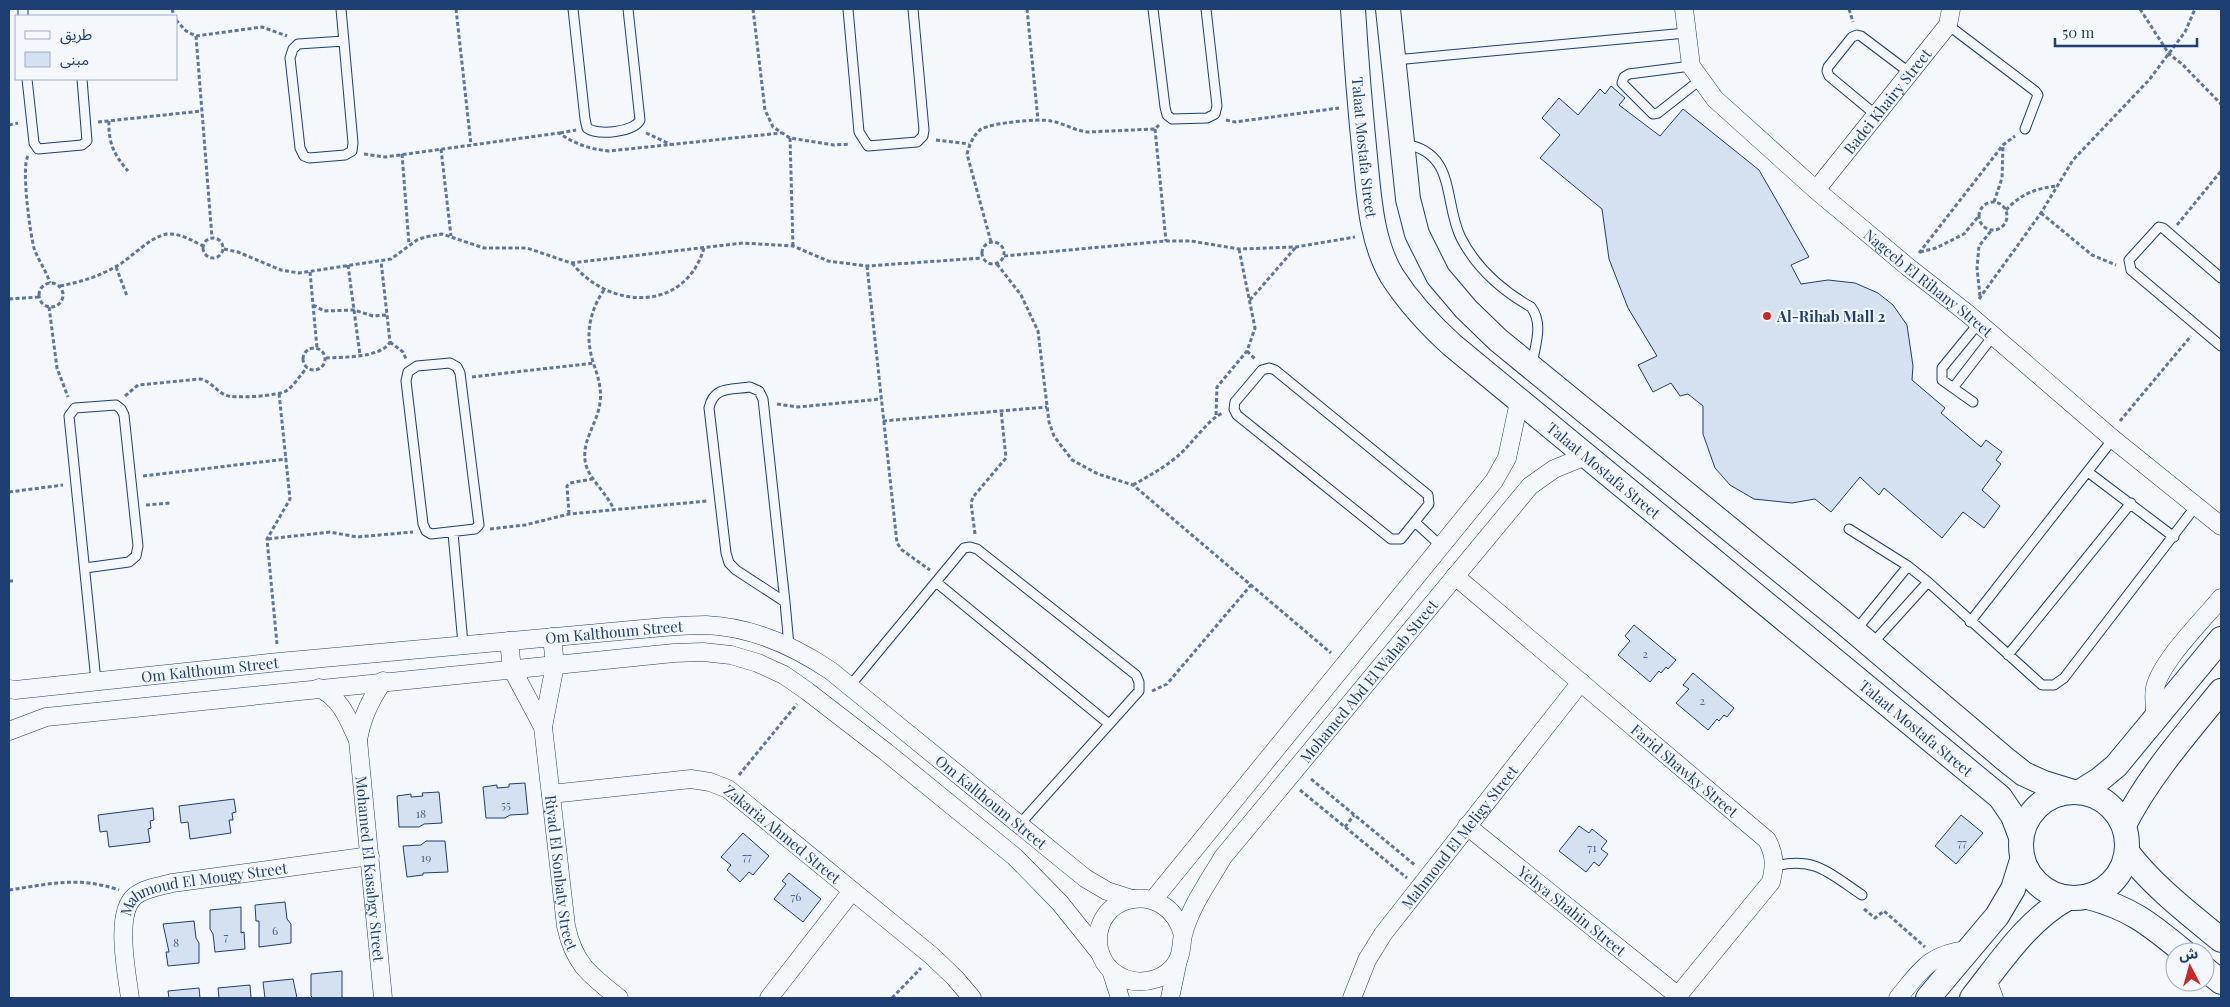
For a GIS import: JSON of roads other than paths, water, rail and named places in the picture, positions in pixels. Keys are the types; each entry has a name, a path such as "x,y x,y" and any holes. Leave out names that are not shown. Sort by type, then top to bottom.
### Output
{"street":[{"name":"Talaat Mostafa Street","path":"1353,9 1360,108 1375,233 1392,275 1433,328 1519,402 2000,797 2013,816 2021,849"},
{"path":"1388,9 1408,199 1417,234 1438,276 1466,309 1498,340 1863,638 1976,736 2024,774 2044,783 2094,795 2107,802 2117,812 2124,825 2127,839 2127,852 2118,875 2110,885 2055,905 2033,924 1983,993"},
{"name":"Nageeb El Rihany Street","path":"1684,9 1686,33 1696,73 1715,99 1816,190 1973,319 2111,437 2221,526"},
{"name":"Badei Khairy Street","path":"1816,190 1910,73 1950,17"},
{"path":"1360,108 1398,108"},
{"name":"Mohamed Abd El Wahab Street","path":"1153,900 1494,481 1503,466 1514,433 1519,402"},
{"name":"Mohamed Abd El Wahab Street","path":"1182,936 1206,885 1223,857 1530,486 1554,469 1586,456"},
{"name":"Farid Shawky Street","path":"1455,576 1767,840 1773,853 1775,866"},
{"path":"2156,719 2155,695 2161,672 2221,598"},
{"name":"Om Kalthoum Street","path":"9,689 463,644 707,625 749,632 789,646 811,657 1084,878 1107,891 1132,899"},
{"name":"Riyad El Sonbaty Street","path":"552,637 555,665 543,727 570,944 588,974 619,998"},
{"path":"1928,998 2006,903 2021,849 2025,823 2032,811 2043,801 2056,794 2075,791 2099,780 2116,766 2221,639"},
{"path":"509,641 512,669"},
{"name":"Om Kalthoum Street","path":"9,730 46,717 320,688 703,652 731,655 758,663 784,675 886,752 1014,857 1060,903 1100,953"},
{"name":"Riyad El Sonbaty Street","path":"512,669 543,727"},
{"name":"Mohamed El Kasabgy Street","path":"383,682 368,705 361,722 358,740 383,998"},
{"name":"Mahmoud El Meligy Street","path":"1358,995 1367,960 1383,934 1581,682"},
{"name":"Mohamed El Kasabgy Street","path":"320,688 331,693 339,703 358,740"},
{"path":"2124,825 2158,770 2221,691"},
{"name":"Zakaria Ahmed Street","path":"551,794 691,779 710,782 728,789 932,956 972,998"},
{"name":"Yehya Shahin Street","path":"1467,826 1676,997"},
{"path":"2021,849 2029,874 2039,886 2053,894 2078,897 2129,910 2148,922 2172,942"},
{"path":"2127,852 2167,896 2221,940"},
{"name":"Mahmoud El Mougy Street","path":"130,998 124,942 124,923 128,908 135,896 153,888 172,884 370,856"},
{"path":"1676,997 1771,882 1775,866"},
{"path":"770,998 852,891"},
{"path":"1120,998 1111,970 1100,953 1098,942 1099,930 1111,909 1121,902 1132,899 1153,900 1164,905 1173,913 1180,924 1182,948 1170,998"},
{"path":"1898,998 1922,968 1936,957 1953,951 1968,950"},
{"path":"1111,970 1121,978 1134,982 1147,982 1159,978 1170,970 1178,960"}],"lane":[{"path":"341,9 344,41 353,143 352,151 344,154 309,158 304,156 300,148 290,58 293,49 298,44 344,41"},
{"path":"573,9 587,128 593,132 630,130 638,126 640,120 628,9"},
{"path":"848,9 859,132 868,146 917,142 923,136 913,9"},
{"path":"1153,9 1167,114 1172,120 1206,118 1215,114 1217,106 1206,9"},
{"path":"1950,17 2035,90 2038,95 2025,129"},
{"path":"1393,61 1686,33"},
{"path":"1876,115 1829,76 1827,71 1828,67 1852,37 1861,36 1910,73"},
{"path":"1696,73 1658,113 1652,114 1622,83 1624,77 1630,74 1696,73"},
{"path":"27,80 35,146 38,149 82,145 87,141 82,80"},
{"path":"1402,144 1418,147 1434,157 1440,164 1447,180 1453,218 1471,255 1497,286 1531,307 1535,312 1539,325 1531,367"},
{"path":"2221,278 2164,228 2159,227 2155,229 2129,260 2128,266 2130,270 2221,346"},
{"path":"1973,319 1942,368 1942,380 1973,402"},
{"path":"1953,388 1993,336"},
{"path":"450,363 457,367 460,378 479,525 475,529 453,533 432,534 426,531 423,524 406,381 408,372 417,366 450,363"},
{"path":"1269,368 1275,370 1428,495 1429,504 1416,523 1401,539 1392,539 1237,415 1234,409 1235,402 1262,370 1269,368"},
{"path":"785,602 736,570 730,563 726,553 709,408 712,398 718,392 750,387 759,391 763,399 785,602 789,646"},
{"path":"84,568 129,562 136,556 138,546 124,415 121,408 116,405 75,408 69,416 84,568 96,681"},
{"path":"1970,622 2088,472 2111,437"},
{"path":"2088,472 2174,536"},
{"path":"2008,655 2131,503"},
{"path":"1849,529 1908,566 1928,582 1970,622 2042,685 2054,685 2064,678 2196,506"},
{"path":"1416,523 1442,546"},
{"path":"453,533 463,644"},
{"path":"849,687 964,548 970,546 977,549 1136,675 1139,682 1139,691 1018,825"},
{"path":"1863,638 1908,566"},
{"path":"938,579 1109,724"},
{"path":"1863,638 1928,582"},
{"path":"1775,866 1791,862 1813,865 1821,868 1862,895"}],"place":[{"name":"Al-Rihab Mall 2","path":"1767,316"}]}
